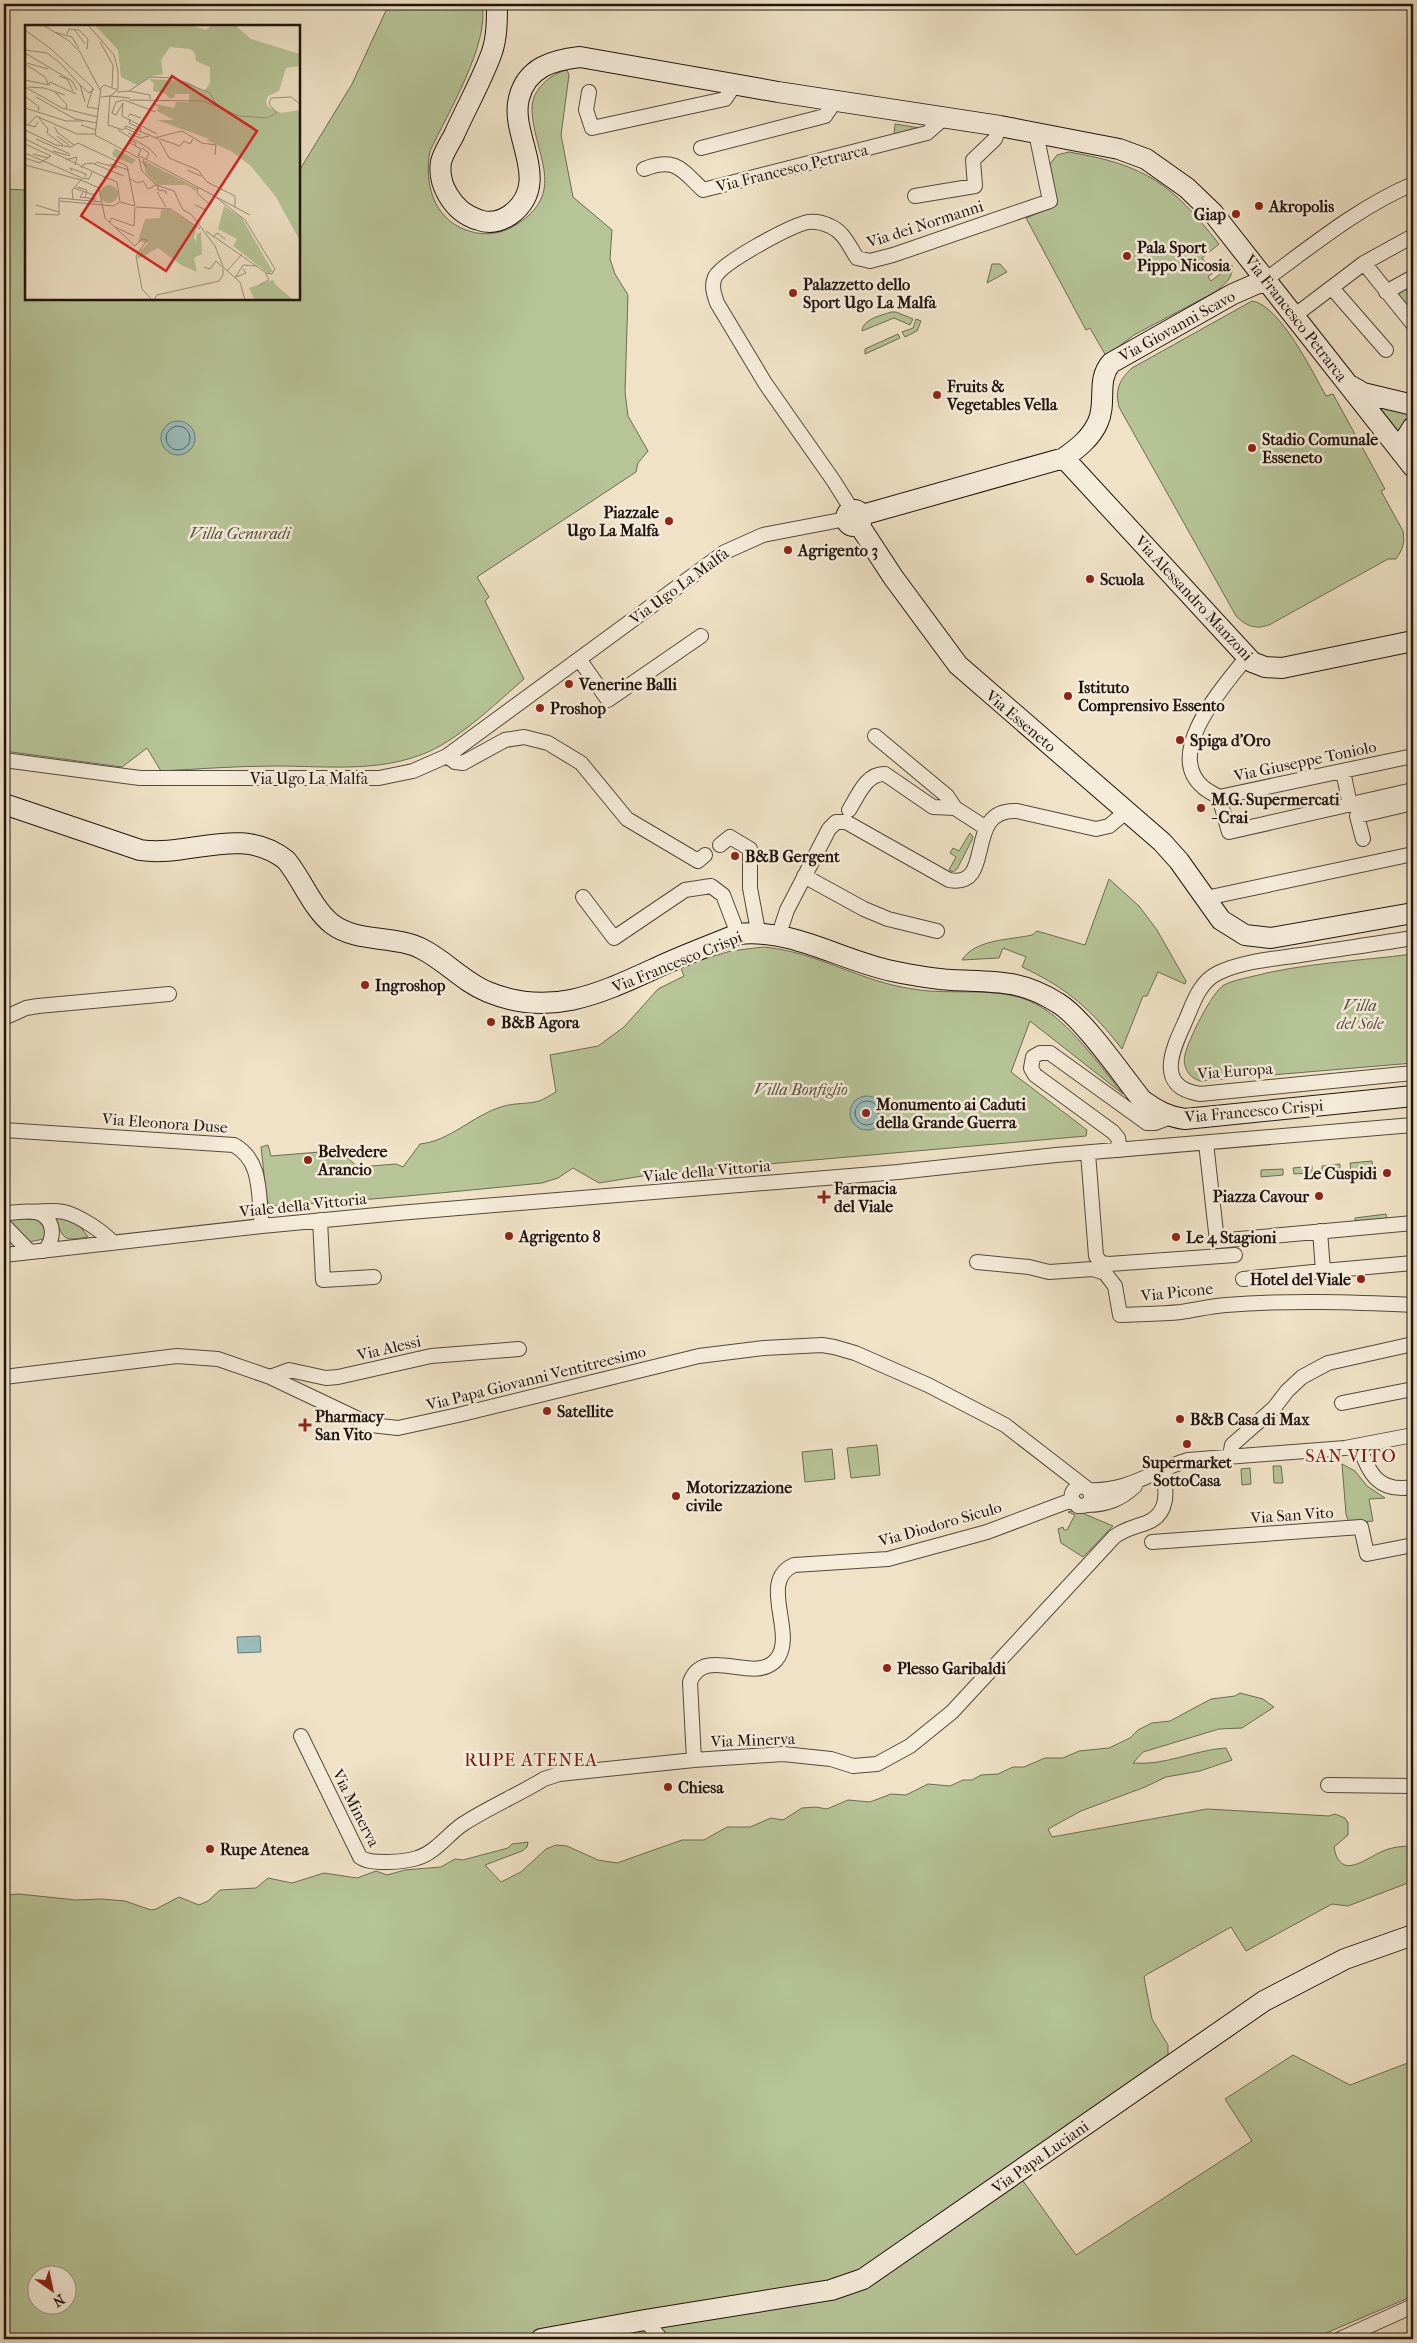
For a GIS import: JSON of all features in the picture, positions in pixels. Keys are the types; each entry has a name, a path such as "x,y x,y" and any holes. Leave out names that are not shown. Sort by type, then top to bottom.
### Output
{"main road":[{"name":"Via Francesco Petrarca","path":"497,4 497,27 492,52 441,162 442,184 452,202 467,217 486,222 504,220 517,210 525,197 530,180 529,161 518,120 519,98 528,80 543,66 558,60 580,57 835,101 1000,126 1120,149 1146,159 1168,173 1213,213 1409,459"},
{"name":"Via Giovanni Scavo","path":"1064,458 1086,442 1099,421 1102,407 1102,375 1111,363 1233,294 1265,280"},
{"path":"1348,384 1363,393 1413,405"},
{"path":"1409,459 1404,441 1413,427"},
{"name":"Via Ugo La Malfa","path":"855,517 1064,458"},
{"name":"Via Alessandro Manzoni","path":"1064,458 1246,658 1264,667 1282,668 1413,641"},
{"name":"Via Esseneto","path":"855,517 893,577 958,665 1173,853 1215,913 1228,927 1245,935 1262,938 1413,913"},
{"name":"Via Francesco Crispi","path":"4,804 140,850 159,852 230,842 257,844 286,860 325,917 334,925 357,934 420,947 478,988 515,1000 550,1003 584,998 738,934 758,931 779,934 890,970 950,980 1013,983 1043,994 1061,1004 1079,1022 1142,1100 1171,1117 1185,1119 1413,1096"},
{"name":"Via Papa Luciani","path":"540,2339 831,2290 863,2279 1264,2001 1345,1960 1413,1935"}],"street":[{"path":"588,92 586,110 592,128 726,99 735,84"},
{"path":"701,148 825,116 835,101"},
{"name":"Via Francesco Petrarca","path":"644,169 659,164 671,163 679,167 703,190 927,134 944,118"},
{"path":"916,196 975,186 973,160 995,139 1000,126"},
{"name":"Via dei Normanni","path":"855,517 833,480 765,383 716,303 713,290 714,279 726,264 808,222 818,222 835,228 841,233 857,258 870,262 1050,201 1036,133"},
{"path":"1265,280 1359,212 1384,196 1413,184"},
{"path":"1294,316 1364,263 1413,236"},
{"path":"1364,263 1413,324"},
{"path":"1386,292 1413,277"},
{"path":"1332,288 1386,350"},
{"name":"Via Ugo La Malfa","path":"4,760 140,778 379,778 413,772 448,756 725,552 763,535 855,517"},
{"path":"579,659 608,700 701,636"},
{"path":"1219,797 1202,786 1197,780 1190,763 1190,745 1212,705 1246,658"},
{"path":"875,736 947,796 955,808 986,828"},
{"path":"448,756 456,762 462,763 504,740 524,737 540,740 581,763 627,819 698,861 705,856"},
{"name":"Via Giuseppe Toniolo","path":"1413,756 1219,797 1229,832 1413,790"},
{"path":"1343,771 1350,805"},
{"path":"849,810 870,778 881,774 892,777 933,807 955,808"},
{"path":"1363,839 1357,816 1413,803"},
{"path":"779,934 787,910 829,829 841,821 846,822 949,880 956,881 963,879 971,873 978,863 986,828 991,818 997,813 1007,810 1096,829 1109,826 1127,811"},
{"path":"720,845 730,837 750,849 750,888 758,931"},
{"path":"1206,898 1413,854"},
{"path":"804,876 864,909 888,919 938,931"},
{"path":"583,897 614,938 685,890 711,886 722,894 738,934"},
{"name":"Via Europa","path":"1413,938 1262,961 1217,973 1200,988 1172,1052 1170,1065 1177,1082 1187,1090 1200,1094 1413,1073"},
{"path":"4,1018 26,1008 169,994"},
{"path":"1120,1150 1118,1138 1113,1132 1035,1075 1031,1068 1034,1057 1040,1053 1050,1053 1147,1123 1155,1124 1171,1117"},
{"name":"Viale della Vittoria","path":"4,1255 320,1220 881,1174 1120,1150 1413,1125"},
{"name":"Via Eleonora Duse","path":"4,1130 234,1145 246,1154 256,1170 262,1226"},
{"path":"1206,1143 1217,1241 1413,1223"},
{"path":"1088,1153 1096,1256 1101,1263 1235,1255"},
{"path":"4,1213 56,1211 70,1214 94,1228 112,1243"},
{"path":"4,1225 37,1251 50,1243 52,1228 47,1218 32,1212"},
{"path":"320,1220 323,1280 374,1277"},
{"path":"1320,1231 1323,1271"},
{"name":"Via Picone","path":"977,1262 1029,1266 1049,1272 1093,1269 1105,1272 1115,1286 1120,1316 1183,1312 1226,1304 1365,1302 1413,1305"},
{"path":"1243,1279 1413,1263"},
{"path":"1230,1455 1232,1445 1242,1434 1274,1408 1287,1391 1302,1377 1328,1363 1413,1344"},
{"name":"Via Papa Giovanni Ventitreesimo","path":"4,1377 177,1356 218,1359 270,1377 360,1421 371,1425 398,1428 699,1356 764,1348 822,1345 855,1353 928,1385 1005,1425 1086,1488"},
{"name":"Via Alessi","path":"270,1377 289,1370 326,1378 338,1378 423,1358 519,1349"},
{"path":"1342,1403 1413,1389"},
{"path":"1071,1498 1076,1488 1118,1488 1141,1480 1163,1468 1188,1460 1230,1455 1352,1447 1413,1435"},
{"path":"1352,1447 1378,1480 1391,1487 1413,1486"},
{"path":"1058,1468 1071,1498 1078,1506 1104,1504 1121,1498 1141,1480"},
{"name":"Via Minerva","path":"300,1736 360,1857 364,1860 375,1862 410,1860 426,1854 465,1824 544,1779 559,1774 694,1760 783,1754 811,1756 864,1767 890,1758 932,1730 952,1712 1114,1537 1125,1530 1147,1523 1158,1516 1164,1506 1166,1495 1163,1468"},
{"path":"1086,1488 1091,1499 1088,1504"},
{"name":"Via Diodoro Siculo","path":"694,1760 690,1682 692,1677 699,1668 706,1666 731,1665 759,1669 765,1668 776,1660 782,1644 778,1585 781,1575 789,1567 794,1565 888,1559 987,1532 1071,1498"},
{"name":"Via San Vito","path":"1152,1542 1361,1527 1367,1554 1413,1545"},
{"path":"1328,1785 1413,1786"},
{"path":"1340,2339 1413,2306"},
{"path":"645,2320 661,2339"}],"green space":[{"name":"Villa Genuradi","path":"389,4 482,4 483,20 474,58 430,151 428,175 433,198 446,217 466,230 490,234 514,226 531,213 540,200 544,187 544,173 534,127 533,103 538,90 548,79 567,70 569,75 561,135 573,197 612,230 610,259 615,274 628,295 625,392 628,416 648,451 638,463 636,472 477,577 489,597 485,601 524,679 466,728 428,752 410,759 372,766 261,766 161,771 147,748 122,767 4,751 4,189 25,190 25,300 300,300 300,169 352,84"},
{"path":"895,124 926,129 894,135"},
{"path":"1069,152 1118,163 1155,180 1187,206 1219,244 1202,258 1214,272 1208,277 1211,281 1232,265 1230,277 1215,292 1134,335 1106,356 1090,328 1086,330 1026,218 1057,205 1050,164 1057,155"},
{"path":"992,264 1000,264 1007,272 987,283"},
{"path":"1405,288 1413,300 1413,316 1395,295"},
{"name":"Stadio Comunale Esseneto","path":"1252,301 1263,305 1274,314 1295,341 1326,396 1333,394 1385,489 1381,491 1403,531 1404,539 1402,549 1396,559 1388,559 1271,624 1261,627 1248,625 1236,616 1119,407 1118,395 1121,381 1132,368"},
{"path":"891,312 896,312 913,319 910,325 894,318 862,331 865,324 869,321"},
{"path":"916,319 921,321 917,331 905,337 902,332 913,328"},
{"path":"898,334 900,338 865,354 865,349"},
{"path":"1373,402 1413,412 1413,419 1401,437"},
{"path":"970,833 973,837 972,840 957,869 953,872 949,870 956,857 950,853 953,848 959,851"},
{"path":"1109,879 1139,906 1157,930 1186,981 1185,984 1158,972 1147,996 1143,996 1122,1049 1100,1022 1077,1001 1052,983 1022,967 1026,957 1003,948 999,958 962,960 968,953 984,944 1032,935 1037,931 1085,945"},
{"name":"Villa Bonfiglio","path":"763,947 801,954 875,980 913,989 992,993 1022,998 1049,1012 1061,1022 1083,1045 1123,1094 1030,1021 1011,1072 1087,1130 1086,1136 655,1174 599,1183 573,1168 558,1178 542,1183 306,1204 272,1206 267,1201 261,1147 268,1145 271,1156 332,1151 342,1153 358,1167 396,1164 403,1167 420,1144 441,1138 490,1111 510,1105 538,1101 556,1092 550,1055 598,1046 624,1027 658,989 684,976 680,966 731,951"},
{"name":"Villa del Sole","path":"1413,954 1413,1063 1201,1081 1193,1078 1187,1071 1184,1059 1187,1048 1207,1006 1224,985 1240,979 1290,968"},
{"path":"1372,1161 1373,1168 1351,1170 1350,1163"},
{"path":"1340,1164 1340,1171 1322,1172 1322,1166"},
{"path":"1312,1166 1312,1173 1294,1174 1293,1168"},
{"path":"1283,1169 1283,1175 1261,1177 1261,1170"},
{"path":"56,1214 80,1226 88,1237 68,1239 65,1237 53,1215"},
{"path":"1386,1214 1387,1220 1355,1223 1355,1218"},
{"path":"31,1216 40,1220 46,1230 44,1239 28,1242 4,1218"},
{"path":"877,1445 880,1475 851,1478 847,1448"},
{"path":"832,1449 835,1479 805,1482 802,1452"},
{"path":"1342,1464 1355,1471 1367,1486 1385,1498 1369,1499 1373,1521 1349,1523 1346,1514"},
{"path":"1273,1466 1281,1466 1283,1483 1274,1483"},
{"path":"1250,1468 1251,1484 1242,1485 1241,1469"},
{"path":"1075,1510 1113,1526 1083,1557 1061,1543 1058,1529 1063,1527 1064,1530 1067,1530 1075,1515 1068,1512"},
{"path":"1240,1693 1263,1699 1274,1707 1242,1728 1219,1729 1143,1752 1133,1763 1157,1762 1226,1748 1232,1760 1200,1771 1166,1777 1081,1811 1048,1829 1052,1837 1207,1809 1329,1816 1335,1814 1345,1818 1348,1823 1348,1835 1334,1847 1337,1858 1342,1863 1354,1865 1387,1850 1413,1846 1413,1881 1348,1906 1332,1904 1246,1951 1231,1927 1146,1975 1144,1977 1152,2019 1168,2045 1168,2056 1011,2164 1076,2255 1252,2141 1225,2099 1293,2055 1350,2085 1413,2061 1413,2296 1312,2339 4,2339 4,1895 19,1894 76,1900 102,1899 125,1901 151,1910 179,1897 199,1905 208,1901 220,1890 256,1888 268,1878 292,1883 324,1873 357,1878 376,1871 387,1875 405,1870 441,1867 455,1859 463,1860 508,1848 512,1844 528,1842 527,1847 522,1851 485,1865 501,1882 521,1872 546,1849 556,1845 567,1846 598,1860 617,1863 682,1840 704,1840 727,1827 750,1827 771,1818 783,1820 802,1808 816,1807 827,1809 848,1800 870,1802 891,1794 906,1795 928,1784 950,1786 963,1780 972,1780 981,1775 998,1774 1013,1767 1024,1767 1045,1758 1063,1758 1079,1751 1109,1748 1130,1738 1138,1730 1152,1723 1170,1721 1211,1699 1235,1696"}],"water":[{"path":"178,421 185,422 190,426 194,431 194,445 190,450 185,454 178,455 171,454 166,450 162,445 161,438 162,431 166,426 171,422"},
{"path":"867,1096 879,1101 884,1113 879,1125 867,1130 855,1125 850,1113 855,1101"},
{"path":"260,1636 261,1652 238,1653 237,1637"}],"place":[{"name":"Akropolis","path":"1259,206"},
{"name":"Giap","path":"1236,214"},
{"name":"Pala Sport Pippo Nicosia","path":"1127,256"},
{"name":"Palazzetto dello Sport Ugo La Malfa","path":"793,293"},
{"name":"Fruits & Vegetables Vella","path":"937,395"},
{"name":"Stadio Comunale Esseneto","path":"1252,448"},
{"name":"Piazzale Ugo La Malfa","path":"669,521"},
{"name":"Agrigento 3","path":"788,550"},
{"name":"Scuola","path":"1090,579"},
{"name":"Venerine Balli","path":"569,684"},
{"name":"Istituto Comprensivo Essento","path":"1068,696"},
{"name":"Proshop","path":"540,708"},
{"name":"Spiga d'Oro","path":"1180,740"},
{"name":"M.G. Supermercati - Crai","path":"1201,808"},
{"name":"B&B Gergent","path":"735,856"},
{"name":"Ingroshop","path":"365,985"},
{"name":"B&B Agora","path":"491,1022"},
{"name":"Monumento ai Caduti della Grande Guerra","path":"866,1113"},
{"name":"Belvedere Arancio","path":"308,1160"},
{"name":"Le Cuspidi","path":"1387,1173"},
{"name":"Piazza Cavour","path":"1319,1196"},
{"name":"Farmacia del Viale","path":"824,1197"},
{"name":"Agrigento 8","path":"509,1236"},
{"name":"Le 4 Stagioni","path":"1176,1237"},
{"name":"Hotel del Viale","path":"1361,1279"},
{"name":"Satellite","path":"547,1411"},
{"name":"B&B Casa di Max","path":"1180,1419"},
{"name":"Pharmacy San Vito","path":"305,1425"},
{"name":"Supermarket SottoCasa","path":"1187,1444"},
{"name":"Motorizzazione civile","path":"676,1496"},
{"name":"Plesso Garibaldi","path":"887,1668"},
{"name":"Chiesa","path":"668,1787"},
{"name":"Rupe Atenea","path":"210,1849"}],"district":[{"name":"SAN VITO","path":"1351,1456"},
{"name":"RUPE ATENEA","path":"531,1760"}]}
